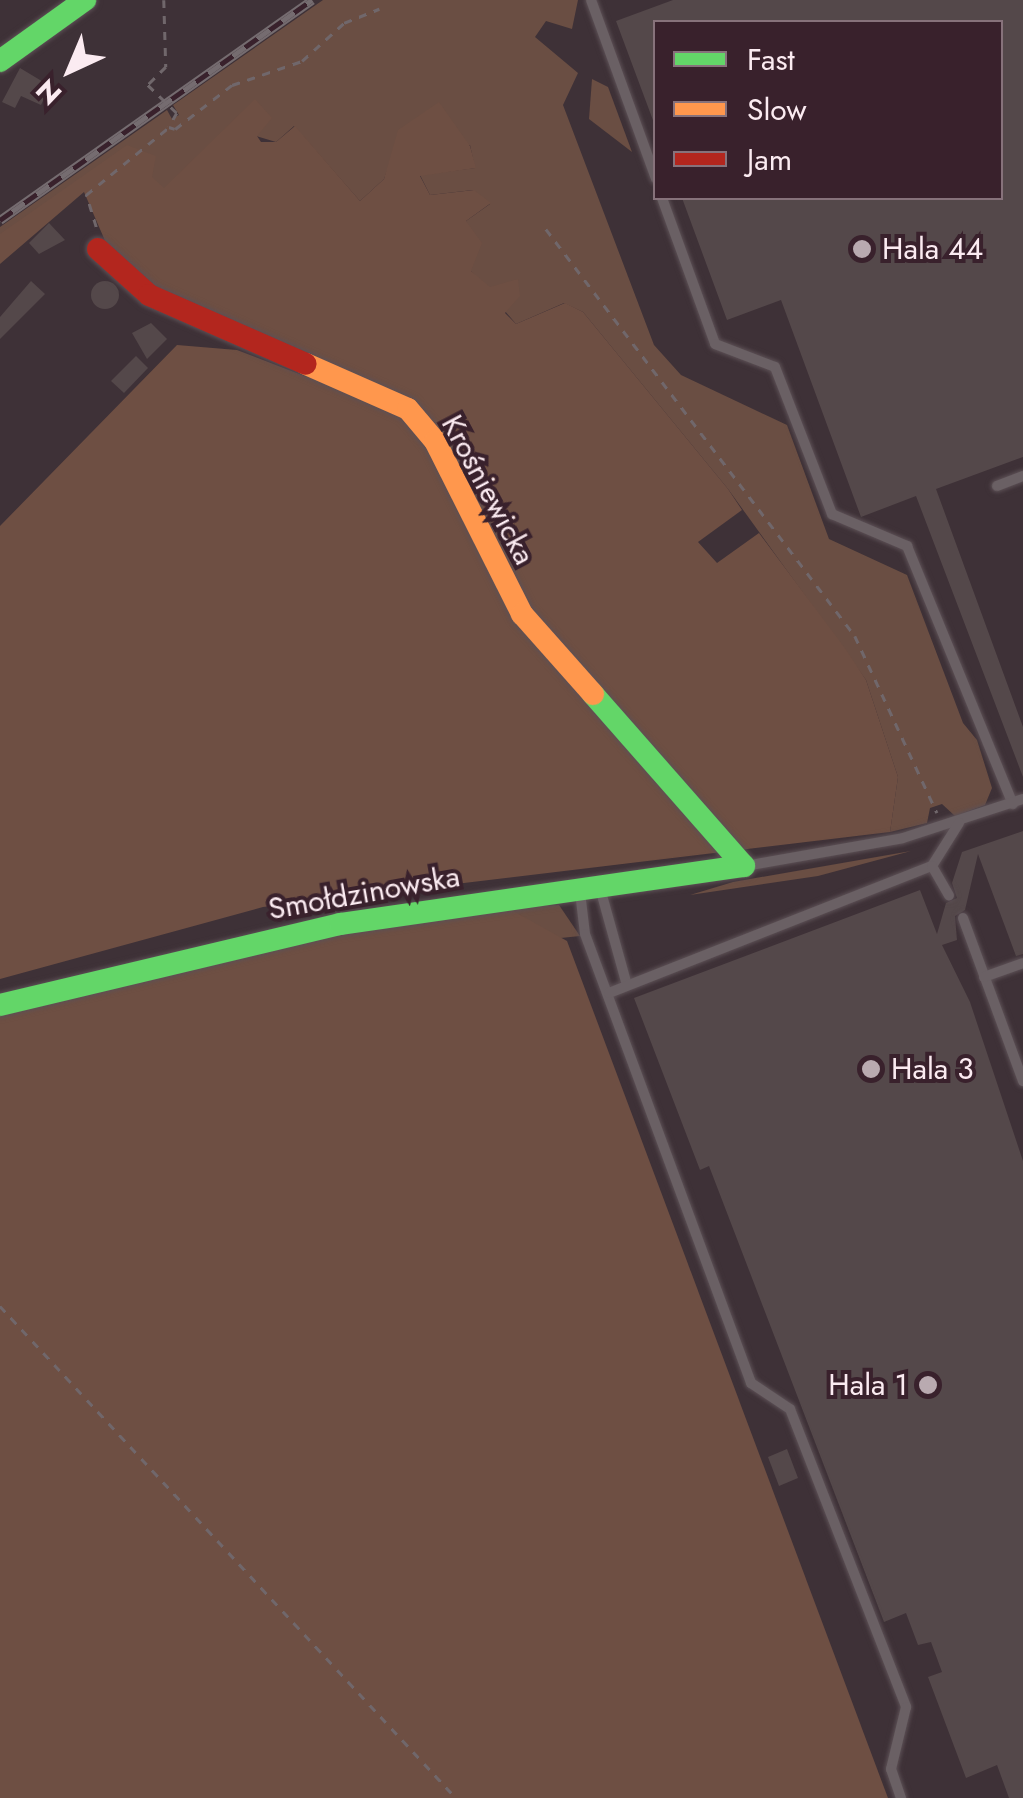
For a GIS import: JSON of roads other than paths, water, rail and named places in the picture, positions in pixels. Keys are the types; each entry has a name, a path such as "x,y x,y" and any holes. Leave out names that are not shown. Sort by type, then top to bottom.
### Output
{"street":[{"path":"0,61 85,0"},
{"name":"Krośniewicka","path":"98,249 149,295 408,410 435,440 522,614 744,866"},
{"name":"Smołdzinowska","path":"0,1006 340,924 744,866"}],"lane":[{"path":"591,0 653,171"},
{"path":"663,200 714,344 775,368 832,514 907,546 1018,802 944,828 744,866"},
{"path":"997,486 1023,476"},
{"path":"609,993 626,982 932,866 959,823"},
{"path":"932,866 949,894"},
{"path":"590,889 626,982"},
{"path":"590,889 586,934 751,1383 789,1406 906,1708 892,1769 901,1798"},
{"path":"963,918 1023,1081"},
{"path":"984,977 1023,962"}],"railway":[{"path":"0,220 312,0"}],"place":[{"name":"Hala 44","path":"862,249"},
{"name":"Hala 3","path":"871,1069"},
{"name":"Hala 1","path":"928,1385"}]}
